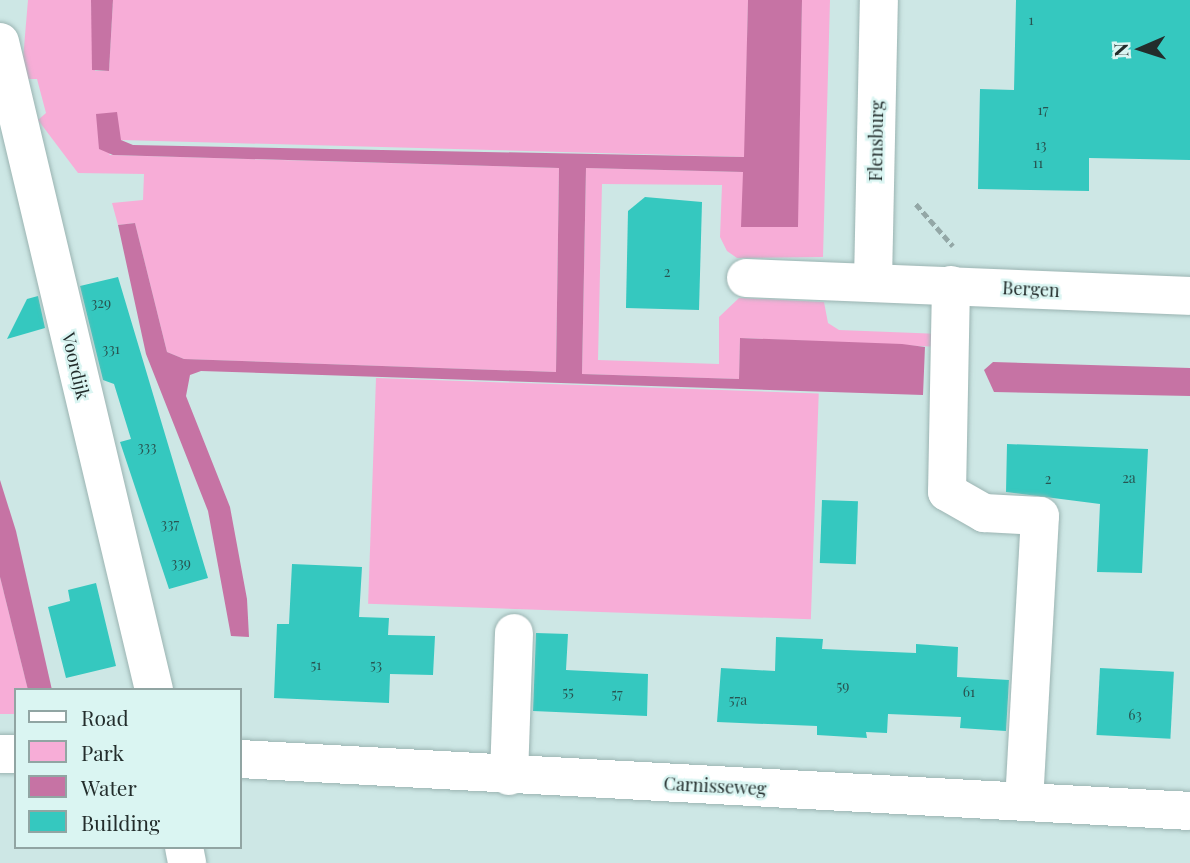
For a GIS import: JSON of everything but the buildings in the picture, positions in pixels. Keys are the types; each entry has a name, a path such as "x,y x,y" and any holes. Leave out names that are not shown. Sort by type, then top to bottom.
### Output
{"street":[{"name":"Flensburg","path":"873,281 879,0"},
{"name":"Voordijk","path":"0,42 154,688"},
{"name":"Bergen","path":"746,278 873,281 1190,296"},
{"path":"951,285 947,492 984,513 1040,516 1024,802"},
{"path":"509,776 513,633"},
{"name":"Carnisseweg","path":"242,759 509,776 1190,811"}],"path":[{"path":"916,195 916,209 952,246 965,246"}],"green space":[{"path":"28,0 91,0 95,71 109,71 113,0 748,0 745,157 121,140 109,155 559,168 556,372 184,359 167,352 135,223 118,225 112,203 143,200 144,174 78,173 38,120 46,113 37,79 26,79 23,59"},
{"path":"802,0 830,0 823,257 737,258 727,251 720,237 722,185 602,184 598,360 719,364 719,317 739,298 824,302 828,323 839,330 941,334 941,347 740,338 739,379 582,374 586,168 743,172 797,227"},
{"path":"376,378 819,393 811,619 368,604"},
{"path":"0,577 28,688 14,688 14,714 0,714"}],"water":[{"path":"91,0 113,0 109,71 92,70"},
{"path":"748,0 802,0 798,227 741,227 743,172 586,168 582,374 739,379 740,338 902,344 925,347 923,395 201,371 190,375 186,396 230,507 247,599 249,637 231,636 208,511 146,354 118,225 135,223 167,352 184,359 556,372 559,168 113,155 99,149 96,114 117,112 121,140 133,145 744,157"},
{"path":"993,362 1190,368 1190,396 994,392 984,370"},
{"path":"0,480 16,531 52,688 28,688 0,577"}]}
